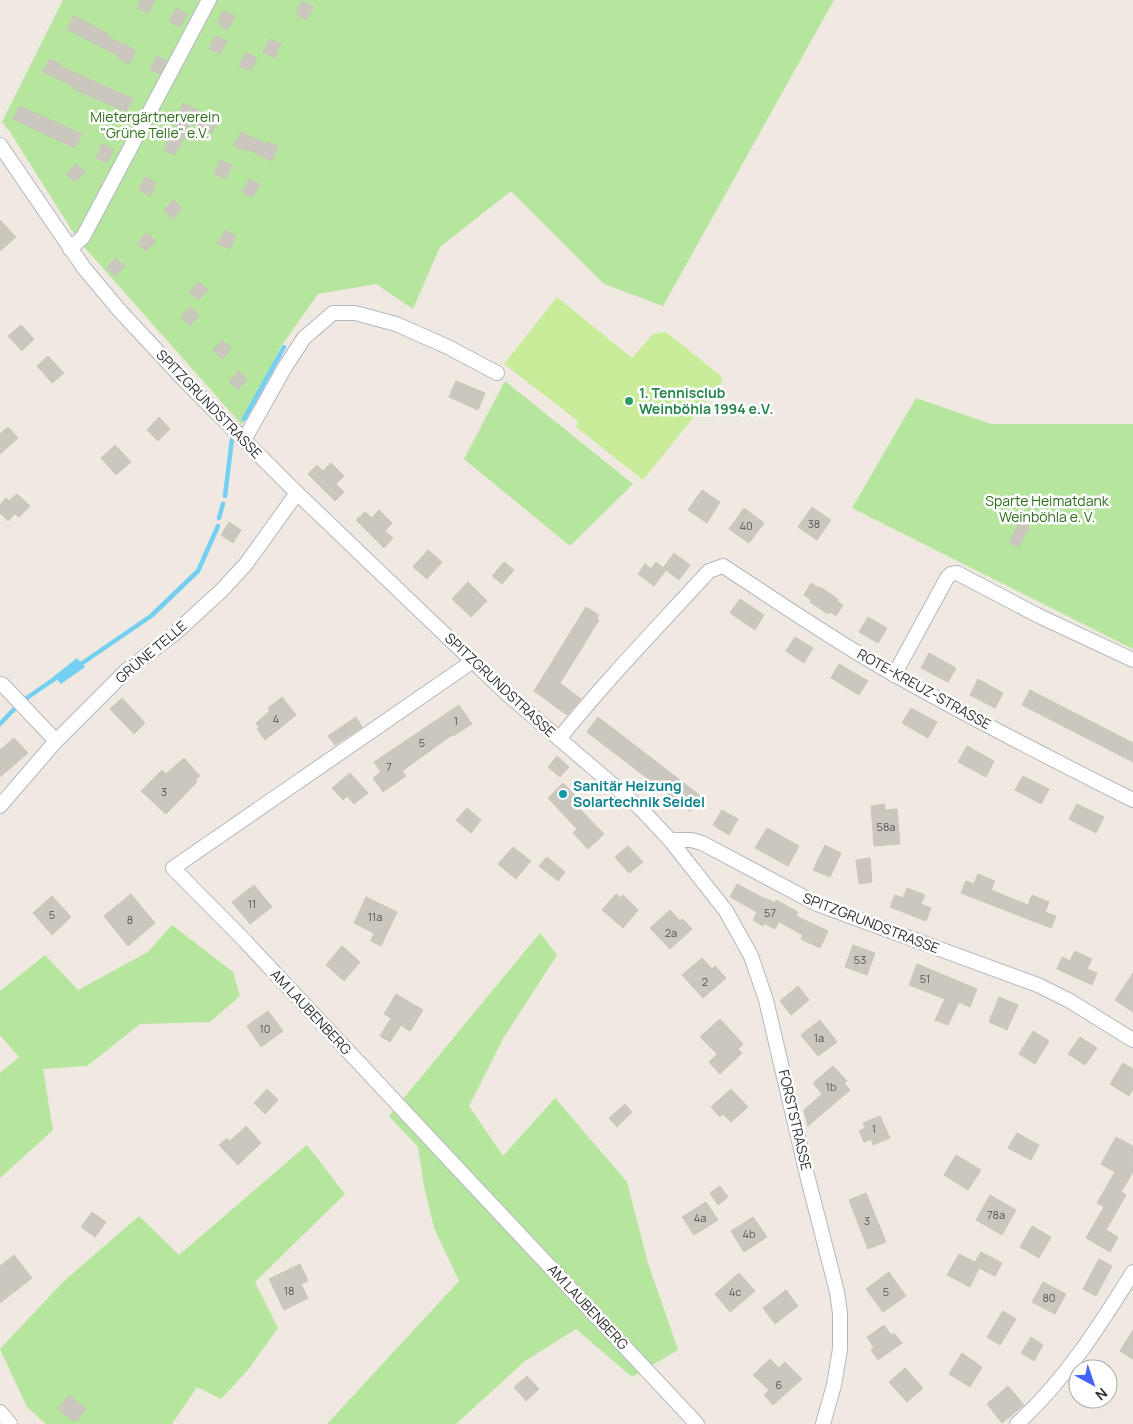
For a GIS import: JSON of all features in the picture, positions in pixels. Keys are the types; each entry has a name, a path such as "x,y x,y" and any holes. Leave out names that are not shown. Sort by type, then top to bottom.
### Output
{"street":[{"path":"70,249 83,237 209,0"},
{"name":"SPITZGRUNDSTRASSE","path":"0,145 70,249 131,323 188,383 297,493 473,661 559,739 641,809 670,840 691,840 702,843 817,904 1038,985 1070,1001 1133,1040"},
{"path":"244,440 285,367 304,338 333,314 355,314 396,324 448,347 498,373"},
{"name":"GRÜNE TELLE","path":"0,806 56,741 127,670 173,635 222,590 246,564 297,493"},
{"name":"ROTE-KREUZ-STRASSE","path":"559,739 584,708 709,571 723,566 894,675 1022,744 1133,800"},
{"path":"894,675 947,578 957,573 1039,616 1133,660"},
{"name":"AM LAUBENBERG","path":"473,661 173,868 244,940 697,1424"},
{"path":"0,684 56,741"},
{"name":"FORSTSTRASSE","path":"670,840 721,904 737,930 751,956 766,1000 837,1292 840,1313 840,1349 834,1385 823,1424"},
{"path":"1017,1424 1036,1407 1060,1380 1098,1328 1133,1272"},
{"path":"0,1412 10,1424"}],"green space":[{"name":"Mietergärtnerverein \"Grüne Telle\" e.V.","path":"63,0 834,0 663,306 604,284 511,191 440,247 413,309 376,284 318,294 280,348 242,425 78,240 2,122"},
{"name":"1. Tennisclub Weinböhla 1994 e.V.","path":"557,297 632,358 653,334 666,332 721,376 722,382 643,480 576,427 578,421 504,364"},
{"path":"505,381 633,484 570,546 464,459"},
{"name":"Sparte Heimatdank Weinböhla e. V.","path":"916,398 991,424 1133,424 1133,649 852,508"},
{"path":"172,925 233,972 240,996 210,1022 140,1024 87,1066 43,1069 53,1130 0,1178 0,1073 19,1057 0,1035 0,991 45,955 78,990 148,952"},
{"path":"540,933 557,955 504,1037 469,1106 503,1156 555,1098 627,1182 648,1263 678,1350 632,1377 576,1329 525,1361 456,1424 327,1424 459,1281 434,1228 424,1186 418,1147 389,1116"},
{"path":"307,1145 345,1194 255,1282 278,1328 248,1370 221,1399 197,1387 172,1424 46,1424 27,1407 0,1349 63,1282 139,1216 179,1255"}],"water":[{"path":"77,658 85,667 61,684 54,676"}],"building":[{"path":"141,0 155,0 148,13 137,8"},
{"path":"302,1 313,7 307,20 296,15"},
{"path":"176,8 187,14 180,27 169,22"},
{"path":"223,11 235,16 228,30 217,24"},
{"path":"74,16 109,34 107,37 136,50 129,64 118,58 119,56 67,29"},
{"path":"215,36 227,41 220,54 209,49"},
{"path":"270,39 281,44 275,58 263,52"},
{"path":"246,52 257,58 251,71 239,66"},
{"path":"157,56 167,61 160,74 150,70"},
{"path":"50,59 61,64 60,66 133,99 126,112 72,88 73,86 43,72"},
{"path":"183,103 218,119 212,133 191,123 175,155 164,150 179,118 177,116"},
{"path":"20,106 82,134 75,148 13,119"},
{"path":"241,132 266,144 267,142 278,147 272,161 247,149 246,151 234,146"},
{"path":"102,144 114,150 107,163 96,158"},
{"path":"220,160 232,165 225,179 214,174"},
{"path":"76,164 85,172 75,182 66,174"},
{"path":"145,177 156,182 150,196 139,190"},
{"path":"249,179 260,184 253,197 242,192"},
{"path":"173,200 182,208 173,219 164,210"},
{"path":"0,220 16,237 0,251"},
{"path":"225,230 236,236 230,249 218,244"},
{"path":"147,233 156,241 146,251 137,243"},
{"path":"116,258 125,266 115,276 106,268"},
{"path":"199,282 208,290 198,300 189,292"},
{"path":"190,307 199,315 190,326 181,317"},
{"path":"21,325 34,339 22,351 8,336"},
{"path":"222,340 231,348 222,359 213,350"},
{"path":"48,356 64,373 52,383 37,366"},
{"path":"238,371 247,379 238,390 229,382"},
{"path":"456,381 485,393 478,410 449,397"},
{"path":"159,417 170,429 158,441 147,430"},
{"path":"8,427 18,438 0,454 0,434"},
{"path":"115,445 131,462 116,475 101,458"},
{"path":"331,463 344,476 336,484 344,492 335,501 308,474 317,465 323,471"},
{"path":"702,490 720,502 707,523 688,510"},
{"path":"17,494 30,506 19,517 15,514 8,521 0,513 0,505 6,498 9,501"},
{"path":"812,507 831,520 817,540 798,527"},
{"path":"744,508 764,523 749,543 729,529"},
{"path":"379,510 392,523 385,531 393,538 384,548 356,520 365,512 372,518"},
{"path":"229,522 241,530 233,543 221,535"},
{"path":"1020,522 1029,527 1019,547 1009,541"},
{"path":"428,550 442,562 427,579 413,567"},
{"path":"674,553 690,565 679,580 666,570 654,586 638,574 645,564 651,569 656,562 663,568"},
{"path":"504,562 514,570 502,584 492,576"},
{"path":"468,582 487,601 471,617 452,599"},
{"path":"811,583 838,599 837,601 843,605 836,616 830,612 828,614 810,602 811,600 804,595"},
{"path":"740,599 764,615 755,630 730,613"},
{"path":"586,607 599,615 597,619 599,620 560,683 581,699 567,715 534,691"},
{"path":"868,617 887,628 878,643 859,632"},
{"path":"795,637 813,648 804,663 786,651"},
{"path":"929,653 956,668 948,682 921,668"},
{"path":"839,664 868,681 859,695 831,678"},
{"path":"978,679 1003,693 995,708 970,695"},
{"path":"1030,690 1133,743 1133,762 1022,705"},
{"path":"282,697 296,715 265,740 257,729 259,727 256,723 270,711 268,708"},
{"path":"122,698 145,723 134,734 110,709"},
{"path":"459,705 472,724 452,735 402,771 406,776 383,792 373,778 381,772 374,762"},
{"path":"911,708 937,722 928,738 902,723"},
{"path":"356,717 362,727 335,745 328,736"},
{"path":"598,717 702,797 690,811 587,732"},
{"path":"14,738 28,753 0,777 0,750"},
{"path":"967,746 994,761 986,777 958,762"},
{"path":"557,756 569,767 560,777 548,767"},
{"path":"184,758 200,776 195,780 197,782 166,814 141,791 162,770 166,774"},
{"path":"350,773 368,793 354,804 347,796 343,800 332,788"},
{"path":"1023,776 1049,789 1041,804 1015,790"},
{"path":"563,783 578,799 574,803 604,834 588,849 573,833 577,829 548,798"},
{"path":"885,804 885,810 897,809 900,844 874,846 871,806"},
{"path":"1077,804 1104,817 1096,833 1069,819"},
{"path":"467,808 481,820 471,833 456,820"},
{"path":"722,810 738,819 729,835 713,825"},
{"path":"767,828 799,846 788,866 755,848"},
{"path":"825,845 841,853 830,877 813,870"},
{"path":"628,846 643,862 629,873 615,857"},
{"path":"513,847 531,861 516,879 498,864"},
{"path":"547,857 565,872 558,881 539,866"},
{"path":"870,858 872,882 859,884 856,860"},
{"path":"978,874 995,881 991,890 1028,905 1032,895 1049,902 1045,912 1056,916 1051,928 961,893 966,881 974,884"},
{"path":"737,884 765,899 775,903 776,900 798,912 796,916 828,931 820,948 801,939 803,935 779,922 775,929 764,923 763,926 753,920 757,912 730,897"},
{"path":"254,885 272,907 250,924 232,902"},
{"path":"907,888 925,895 921,904 931,908 926,921 890,907 895,895 903,898"},
{"path":"131,894 155,923 128,946 104,916"},
{"path":"616,894 621,898 623,895 638,910 623,928 602,910"},
{"path":"52,896 71,917 52,935 33,913"},
{"path":"366,897 397,912 381,946 371,941 374,933 354,923"},
{"path":"670,910 680,921 683,919 692,929 670,949 650,928"},
{"path":"853,945 875,953 867,975 845,967"},
{"path":"342,946 360,962 344,981 326,965"},
{"path":"1075,951 1092,959 1087,969 1097,973 1092,985 1057,969 1062,957 1070,961"},
{"path":"702,958 712,969 715,966 726,978 703,998 682,975"},
{"path":"917,964 977,989 970,1007 959,1002 948,1025 935,1020 945,999 909,985"},
{"path":"1133,973 1133,1012 1115,1000"},
{"path":"798,986 809,1000 791,1015 780,1001"},
{"path":"396,994 423,1010 410,1031 401,1025 390,1042 380,1036 391,1018 384,1014"},
{"path":"999,997 1018,1005 1007,1030 989,1022"},
{"path":"268,1011 283,1031 261,1047 247,1026"},
{"path":"720,1019 743,1044 738,1049 742,1053 720,1074 709,1062 717,1054 700,1037"},
{"path":"820,1020 837,1042 818,1056 801,1035"},
{"path":"1033,1031 1049,1041 1035,1064 1019,1054"},
{"path":"1080,1037 1097,1048 1085,1065 1068,1054"},
{"path":"1123,1063 1133,1069 1133,1089 1129,1096 1110,1084"},
{"path":"833,1066 847,1081 844,1083 850,1090 808,1126 804,1110 822,1094 813,1083"},
{"path":"267,1089 278,1100 265,1114 254,1103"},
{"path":"731,1089 748,1107 731,1122 723,1114 720,1117 711,1107"},
{"path":"625,1104 632,1112 617,1127 609,1118"},
{"path":"880,1116 890,1138 873,1145 871,1139 864,1142 859,1131 865,1128 863,1123"},
{"path":"246,1126 261,1143 238,1165 219,1145 227,1138 230,1141"},
{"path":"1017,1133 1039,1145 1031,1160 1008,1148"},
{"path":"1116,1137 1133,1146 1133,1172 1121,1192 1126,1195 1106,1230 1118,1237 1110,1252 1086,1238 1104,1207 1097,1203 1115,1172 1101,1164"},
{"path":"956,1155 981,1170 968,1190 944,1175"},
{"path":"720,1186 728,1197 718,1205 710,1193"},
{"path":"866,1193 886,1242 868,1249 849,1200"},
{"path":"990,1195 1016,1210 1002,1235 976,1220"},
{"path":"706,1202 718,1220 694,1235 682,1217"},
{"path":"92,1212 106,1222 95,1237 81,1227"},
{"path":"753,1217 767,1237 744,1252 731,1231"},
{"path":"1032,1226 1051,1237 1039,1258 1020,1247"},
{"path":"981,1252 1002,1263 995,1276 979,1268 970,1287 947,1275 959,1254 975,1262"},
{"path":"14,1255 32,1278 0,1303 0,1266"},
{"path":"1099,1259 1112,1266 1096,1296 1083,1289"},
{"path":"300,1264 308,1281 301,1284 308,1298 284,1310 269,1279"},
{"path":"889,1272 906,1296 883,1312 866,1289"},
{"path":"739,1273 755,1291 730,1312 715,1294"},
{"path":"1043,1282 1066,1294 1055,1314 1032,1302"},
{"path":"786,1290 798,1306 775,1324 763,1308"},
{"path":"1003,1311 1016,1319 1000,1345 987,1337"},
{"path":"884,1325 891,1335 894,1333 902,1343 878,1360 871,1350 874,1348 867,1337"},
{"path":"1133,1330 1133,1359 1120,1351"},
{"path":"1031,1337 1043,1345 1034,1361 1021,1353"},
{"path":"962,1353 982,1367 970,1387 949,1374"},
{"path":"770,1359 779,1368 785,1362 802,1379 773,1405 764,1395 769,1390 753,1375"},
{"path":"905,1368 923,1388 907,1402 889,1382"},
{"path":"527,1376 539,1389 526,1401 514,1387"},
{"path":"1008,1386 1024,1405 1002,1423 987,1404"},
{"path":"69,1395 86,1409 75,1422 58,1409"}],"waterway":[{"path":"244,419 284,347"},
{"path":"225,496 232,439"},
{"path":"219,518 223,504"},
{"path":"78,666 151,616 198,571 218,526"},
{"path":"24,700 60,675"},
{"path":"0,724 18,705"}],"place":[{"name":"1. Tennisclub Weinböhla 1994 e.V.","path":"629,401"},
{"name":"Sanitär Heizung Solartechnik Seidel","path":"563,794"}]}
